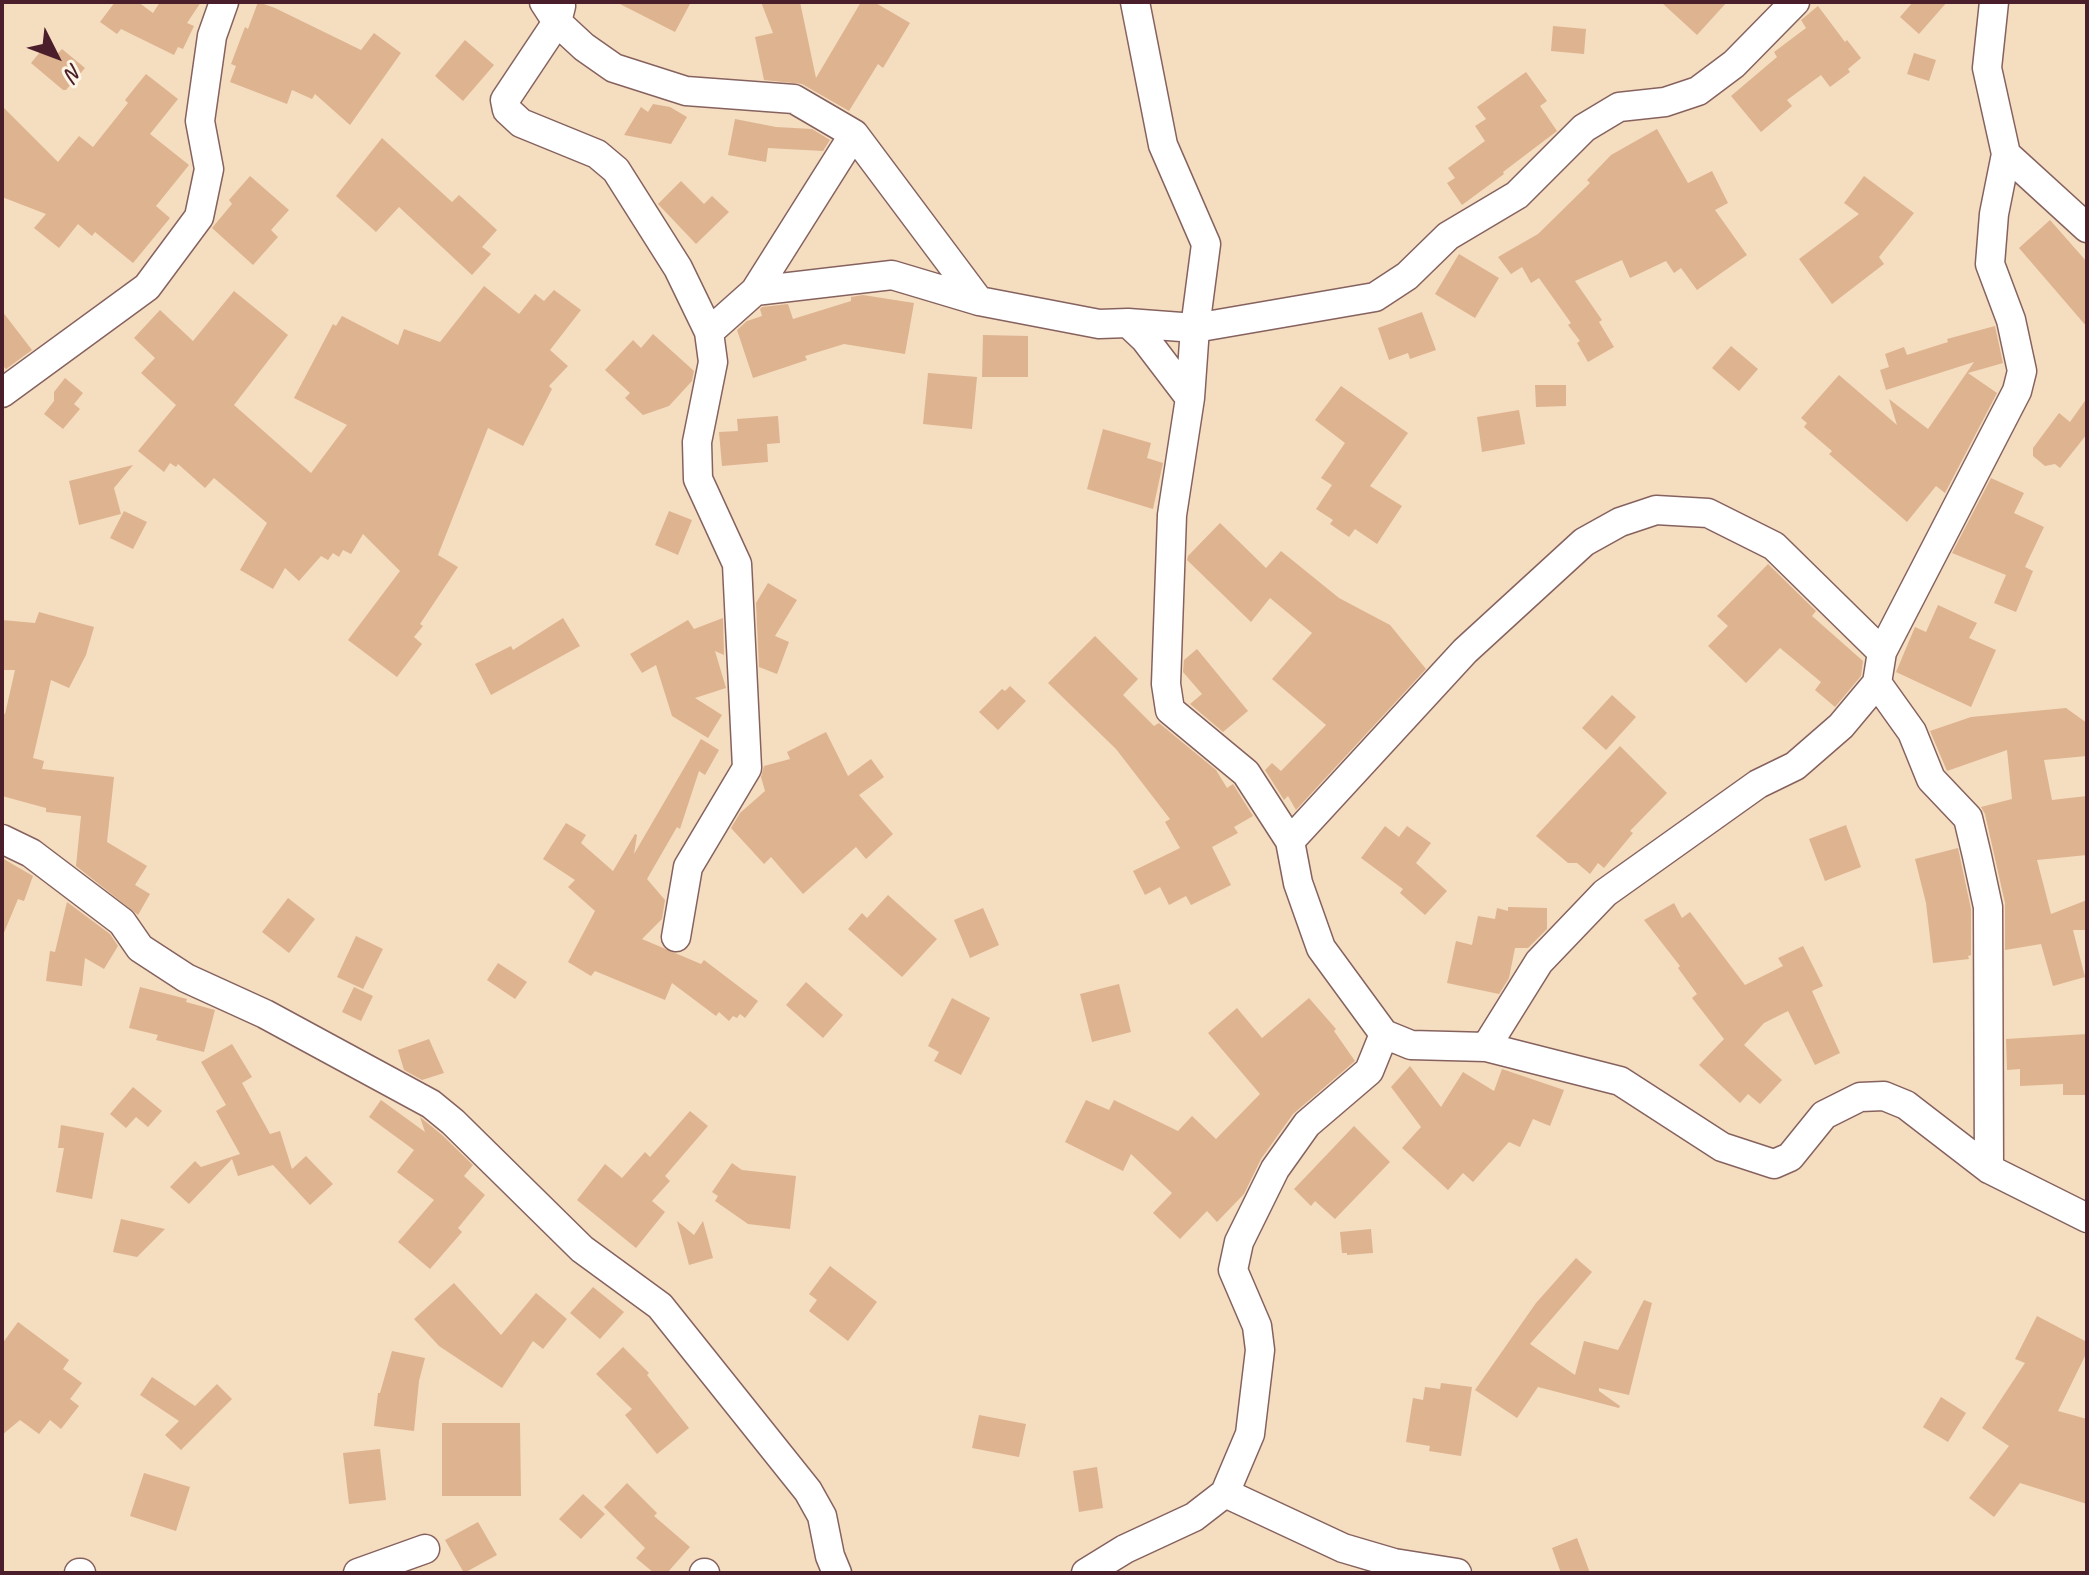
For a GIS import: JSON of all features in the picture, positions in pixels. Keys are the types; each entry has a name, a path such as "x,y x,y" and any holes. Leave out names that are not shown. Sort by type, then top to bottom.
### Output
{"street":[{"path":"2,393 147,287 199,217 209,169 200,121 212,36 224,2"},
{"path":"1135,2 1163,145 1206,244 1190,398 1172,515 1166,684 1170,710 1246,773 1290,841 1298,883 1321,948 1384,1034 1411,1045 1486,1047 1620,1081 1722,1147 1774,1164 1790,1157 1824,1115 1860,1097 1884,1096 1906,1105 1989,1169 2087,1218"},
{"path":"755,291 892,275 979,301 1099,324 1195,328 1375,297 1407,276 1448,236 1517,195 1584,128 1619,107 1665,102 1698,91 1734,64 1795,2"},
{"path":"1486,1047 1539,962 1605,893 1758,784 1795,766 1841,726 1877,683 1882,652 2017,391 2022,371 2011,320 1990,264 1994,214 2006,154 1987,68 1994,2"},
{"path":"676,937 688,867 747,768 737,564 698,479 697,442 713,362 709,332 678,268 616,170 597,154 521,123 507,110 505,100 554,9 584,47 614,68 686,91 794,99 854,134 979,301"},
{"path":"709,332 755,291 854,134"},
{"path":"2006,154 2087,228"},
{"path":"1128,323 1145,339 1190,398"},
{"path":"1290,841 1465,651 1584,542 1620,522 1656,510 1708,513 1774,546 1882,652"},
{"path":"1877,683 1912,732 1931,779 1968,818 1977,856 1988,907 1989,1169"},
{"path":"2,839 31,853 122,922 140,948 186,978 265,1014 431,1104 453,1122 582,1249 660,1306 808,1491 822,1516 830,1556 837,1573"},
{"path":"1086,1573 1125,1549 1194,1517 1225,1493 1250,1434 1260,1350 1257,1326 1233,1270 1239,1242 1275,1169 1307,1124 1369,1071 1384,1034"},
{"path":"1225,1493 1343,1548 1394,1563 1457,1573"},
{"path":"358,1573 425,1549"}],"building":[{"path":"115,2 138,2 153,13 160,2 201,2 187,23 194,26 183,49 178,47 174,55 121,29 117,34 100,22"},
{"path":"258,2 361,50 374,33 401,53 350,125 315,94 312,99 292,90 287,104 230,82 236,66 231,64"},
{"path":"616,2 691,2 675,32"},
{"path":"761,2 800,2 816,78 861,2 874,2 910,23 883,68 878,64 849,111 802,84 764,80 755,37 773,33"},
{"path":"1661,2 1727,2 1697,35"},
{"path":"1913,2 1947,2 1919,34 1900,17"},
{"path":"1818,6 1861,58 1848,69 1850,72 1830,87 1821,75 1787,100 1792,106 1761,132 1731,96 1777,57 1774,52 1806,28 1801,20"},
{"path":"1553,26 1586,29 1584,54 1551,51"},
{"path":"465,40 494,65 463,101 435,76"},
{"path":"45,46 56,55 62,49 85,68 66,90 31,63"},
{"path":"1914,53 1936,60 1929,81 1907,74"},
{"path":"1526,72 1547,101 1540,106 1557,131 1462,205 1447,183 1455,178 1448,168 1485,141 1475,126 1486,119 1477,107"},
{"path":"146,74 178,99 150,134 189,165 156,206 170,218 133,263 95,232 92,236 78,224 59,248 34,228 46,214 2,197 2,106 58,162 79,136 93,147 128,103 125,100"},
{"path":"653,104 670,107 687,117 671,144 624,135 641,107 648,112"},
{"path":"735,119 776,127 812,129 830,140 823,151 768,148 766,162 728,155"},
{"path":"1657,129 1688,183 1712,171 1728,203 1715,210 1747,255 1697,290 1681,268 1674,273 1666,261 1630,278 1622,260 1575,281 1602,320 1599,322 1614,347 1588,362 1577,343 1580,341 1568,325 1571,323 1539,278 1531,283 1522,267 1511,274 1498,257 1538,234 1590,183 1587,180 1611,155"},
{"path":"382,138 452,202 459,195 497,230 482,247 491,254 472,275 399,207 376,232 336,196"},
{"path":"250,176 289,210 271,230 278,237 253,265 212,228 232,204 229,200"},
{"path":"1864,176 1914,213 1879,257 1884,264 1832,304 1799,259 1859,214 1844,203"},
{"path":"681,181 704,204 712,196 729,212 696,244 658,204"},
{"path":"2050,220 2087,262 2087,327 2019,248"},
{"path":"1459,254 1499,278 1475,318 1435,294"},
{"path":"484,286 519,314 535,294 544,301 554,290 581,310 550,350 568,366 549,386 552,389 523,446 488,428 438,555 458,567 420,624 423,626 414,637 422,644 397,677 348,640 400,571 363,534 351,554 343,550 339,557 333,553 328,560 321,556 299,581 285,568 273,589 240,570 267,523 214,478 205,488 178,464 176,467 170,463 164,472 138,451 176,405 141,373 155,358 134,338 160,310 193,341 234,291 288,335 234,405 311,473 347,425 294,398 333,324 336,326 342,316 398,345 404,329 440,342"},
{"path":"863,295 914,303 905,354 844,344 805,356 807,360 753,378 737,330 747,321 762,316 762,307 788,304 793,319"},
{"path":"2,311 32,350 6,369 2,365"},
{"path":"1422,312 1436,350 1410,359 1408,353 1389,360 1378,328"},
{"path":"1995,326 2003,363 1968,373 1997,393 1945,493 1936,486 1907,522 1829,454 1832,451 1804,427 1807,423 1801,418 1839,375 1897,425 1889,399 1928,429 1974,362 1886,390 1880,370 1889,367 1885,354 1904,347 1907,355 1948,342 1947,339"},
{"path":"653,334 694,371 692,381 669,406 643,415 625,398 630,393 605,370 633,340 641,348"},
{"path":"983,335 1028,336 1028,377 982,377"},
{"path":"1731,346 1758,369 1739,391 1712,368"},
{"path":"928,373 977,377 972,429 923,424"},
{"path":"65,378 83,393 74,404 80,409 63,429 44,414 54,401 54,392"},
{"path":"1535,385 1566,385 1566,406 1536,407"},
{"path":"1341,386 1408,433 1370,486 1402,506 1377,544 1355,529 1349,537 1330,524 1333,520 1316,509 1332,485 1321,478 1345,443 1315,420"},
{"path":"2087,398 2087,434 2060,468 2055,464 2045,466 2033,456 2033,448 2059,413 2070,422"},
{"path":"1519,410 1525,444 1482,452 1477,417"},
{"path":"778,416 780,443 767,444 768,462 722,466 719,432 738,431 737,419"},
{"path":"1103,429 1151,443 1147,458 1163,463 1153,509 1087,489"},
{"path":"133,465 114,488 121,514 79,525 69,481"},
{"path":"1991,478 2024,493 2014,513 2044,527 2025,567 2033,571 2016,612 1994,603 2006,575 1952,553"},
{"path":"124,511 147,522 133,549 110,538"},
{"path":"669,511 692,520 678,555 655,545"},
{"path":"1220,523 1266,568 1281,551 1339,598 1390,625 1426,669 1296,810 1288,796 1284,800 1265,770 1272,763 1281,771 1326,725 1272,679 1312,633 1270,598 1251,622 1187,560"},
{"path":"1768,564 1816,611 1812,616 1863,661 1861,676 1835,707 1815,690 1821,682 1780,648 1746,683 1708,646 1728,626 1717,616"},
{"path":"768,583 797,600 775,636 789,642 777,674 759,667 756,603"},
{"path":"1938,605 1977,623 1969,638 1996,650 1971,707 1896,672 1915,627 1926,632"},
{"path":"39,612 94,627 86,655 69,688 51,680 33,758 44,761 42,769 114,777 107,842 147,866 135,885 150,894 138,915 76,866 81,816 46,812 46,808 2,796 2,713 5,714 15,670 2,670 2,620 35,623"},
{"path":"563,618 580,646 491,695 475,664 511,646 513,650"},
{"path":"723,618 724,655 715,651 726,688 695,698 722,715 708,738 672,716 656,665 642,673 630,654 688,620 694,629"},
{"path":"1095,636 1138,679 1123,695 1154,726 1159,723 1216,770 1227,788 1233,784 1253,816 1234,827 1238,833 1212,847 1231,885 1191,905 1186,896 1169,905 1160,887 1145,895 1133,871 1180,848 1165,822 1170,819 1116,749 1048,683"},
{"path":"1197,649 1248,711 1223,732 1190,704 1202,694 1183,672 1184,660"},
{"path":"1010,686 1026,701 998,730 979,712 1002,689 1005,691"},
{"path":"1612,695 1636,717 1606,750 1582,728"},
{"path":"2066,708 2087,723 2087,756 2044,760 2052,800 2087,796 2087,855 2037,860 2051,914 2087,900 2087,930 2073,930 2085,977 2053,986 2041,944 2005,950 2005,903 1981,807 2012,799 2007,750 1947,771 1930,731 1971,717"},
{"path":"826,732 848,776 871,759 884,777 859,795 893,834 866,859 856,847 803,894 771,857 764,864 731,828 740,813 765,791 761,777 764,766 790,759 787,752"},
{"path":"701,739 719,750 705,775 699,771 680,829 677,827 647,879 665,900 662,919 642,939 701,964 704,960 758,1001 745,1018 740,1014 729,1021 719,1012 716,1016 672,983 665,1000 595,971 591,976 568,962 595,911 568,887 575,880 543,859 566,823 586,835 581,843 613,871 635,834 634,854"},
{"path":"1620,746 1667,793 1630,831 1633,833 1604,868 1598,863 1590,874 1577,863 1568,863 1536,836"},
{"path":"1846,825 1861,867 1825,881 1809,839"},
{"path":"1385,826 1399,837 1407,826 1431,843 1416,863 1447,891 1425,915 1400,893 1403,889 1361,858"},
{"path":"1958,848 1971,909 1971,955 1969,959 1933,963 1926,903 1915,859"},
{"path":"2,858 33,876 24,901 18,899 3,935"},
{"path":"888,895 937,939 902,977 848,929 862,913 867,918"},
{"path":"288,898 315,919 289,953 262,932"},
{"path":"67,902 110,934 118,946 104,969 85,958 82,986 46,981 50,951 55,952"},
{"path":"1674,903 1682,918 1690,912 1745,985 1783,966 1778,958 1803,946 1823,986 1812,991 1840,1053 1815,1065 1788,1011 1764,1023 1744,1045 1782,1080 1760,1104 1748,1094 1740,1103 1699,1065 1724,1039 1692,998 1697,994 1678,968 1680,966 1644,920"},
{"path":"1508,907 1547,908 1547,929 1528,948 1515,948 1509,978 1499,994 1447,983 1456,941 1472,945 1478,916 1495,919 1497,908 1508,911"},
{"path":"983,908 999,945 970,958 954,920"},
{"path":"356,936 383,949 363,989 337,977"},
{"path":"498,963 527,982 515,999 487,980"},
{"path":"806,982 843,1015 823,1038 786,1005"},
{"path":"1119,984 1131,1032 1092,1042 1080,994"},
{"path":"140,987 215,1010 204,1052 156,1040 158,1035 129,1028"},
{"path":"354,987 373,996 361,1021 342,1012"},
{"path":"952,998 990,1018 961,1075 934,1061 939,1052 928,1046"},
{"path":"1309,998 1336,1029 1334,1031 1355,1061 1293,1114 1261,1159 1244,1194 1217,1222 1207,1211 1180,1239 1153,1213 1172,1193 1131,1154 1123,1171 1065,1142 1086,1100 1109,1110 1114,1100 1178,1131 1192,1116 1216,1139 1260,1094 1208,1033 1237,1008 1262,1038"},
{"path":"2087,1034 2087,1095 2063,1095 2063,1084 2020,1086 2020,1069 2007,1070 2006,1039"},
{"path":"429,1039 444,1073 422,1080 404,1070 398,1050"},
{"path":"232,1044 252,1077 242,1083 270,1134 280,1131 292,1169 306,1156 333,1184 310,1205 273,1165 238,1176 232,1159 189,1204 170,1187 195,1161 201,1167 240,1154 216,1111 226,1105 201,1062"},
{"path":"1410,1066 1441,1107 1463,1072 1494,1091 1502,1069 1564,1090 1550,1126 1533,1119 1520,1147 1509,1142 1473,1182 1463,1173 1448,1190 1402,1148 1421,1127 1391,1087"},
{"path":"133,1087 162,1111 148,1127 136,1117 126,1128 110,1114"},
{"path":"381,1100 425,1132 420,1117 442,1135 473,1165 464,1176 485,1195 458,1228 462,1232 430,1269 398,1242 434,1200 397,1172 414,1150 369,1117"},
{"path":"690,1111 708,1126 665,1176 670,1181 652,1201 665,1212 636,1248 577,1200 605,1164 622,1178 645,1152 650,1157"},
{"path":"61,1125 104,1133 92,1199 56,1192 64,1148 58,1148"},
{"path":"1354,1126 1390,1162 1335,1219 1315,1201 1311,1206 1294,1189"},
{"path":"732,1163 742,1170 796,1176 790,1229 748,1224 715,1201 718,1196 712,1192"},
{"path":"121,1219 165,1229 137,1257 113,1252"},
{"path":"677,1221 694,1235 703,1221 713,1258 689,1265"},
{"path":"1371,1229 1373,1253 1342,1253 1340,1232"},
{"path":"1576,1258 1592,1272 1530,1344 1575,1375 1584,1341 1618,1350 1644,1300 1652,1303 1629,1395 1599,1388 1619,1408 1538,1387 1517,1418 1475,1390 1536,1303"},
{"path":"830,1266 877,1302 848,1341 809,1311 817,1300 809,1294"},
{"path":"454,1283 501,1335 536,1293 567,1319 543,1349 533,1341 502,1388 439,1346 414,1319"},
{"path":"593,1287 624,1312 600,1339 570,1313"},
{"path":"2037,1316 2087,1342 2087,1352 2058,1411 2087,1419 2087,1504 2020,1483 1994,1517 1969,1498 2009,1446 1982,1428 2025,1363 2015,1359"},
{"path":"18,1322 69,1360 63,1369 82,1383 70,1399 79,1406 61,1429 50,1420 39,1434 20,1420 2,1435 2,1344"},
{"path":"623,1347 649,1373 647,1375 689,1428 657,1454 625,1415 632,1409 596,1374"},
{"path":"392,1351 425,1358 419,1381 414,1431 374,1426 378,1393"},
{"path":"152,1377 195,1406 217,1384 232,1399 181,1450 165,1435 179,1421 140,1395"},
{"path":"1441,1383 1472,1387 1461,1456 1429,1451 1430,1446 1406,1442 1413,1398 1423,1400 1425,1387 1440,1389"},
{"path":"1941,1397 1966,1413 1948,1442 1923,1427"},
{"path":"979,1415 1026,1424 1019,1457 972,1448"},
{"path":"442,1423 520,1423 521,1496 442,1496"},
{"path":"380,1449 386,1500 349,1504 343,1453"},
{"path":"1097,1467 1103,1508 1079,1512 1073,1471"},
{"path":"144,1473 190,1487 176,1531 130,1516"},
{"path":"627,1483 657,1513 654,1516 690,1547 667,1573 654,1573 636,1558 645,1548 604,1507"},
{"path":"583,1494 605,1514 581,1539 559,1519"},
{"path":"478,1522 497,1555 464,1573 445,1540"},
{"path":"1577,1538 1590,1573 1561,1573 1552,1548"}]}
